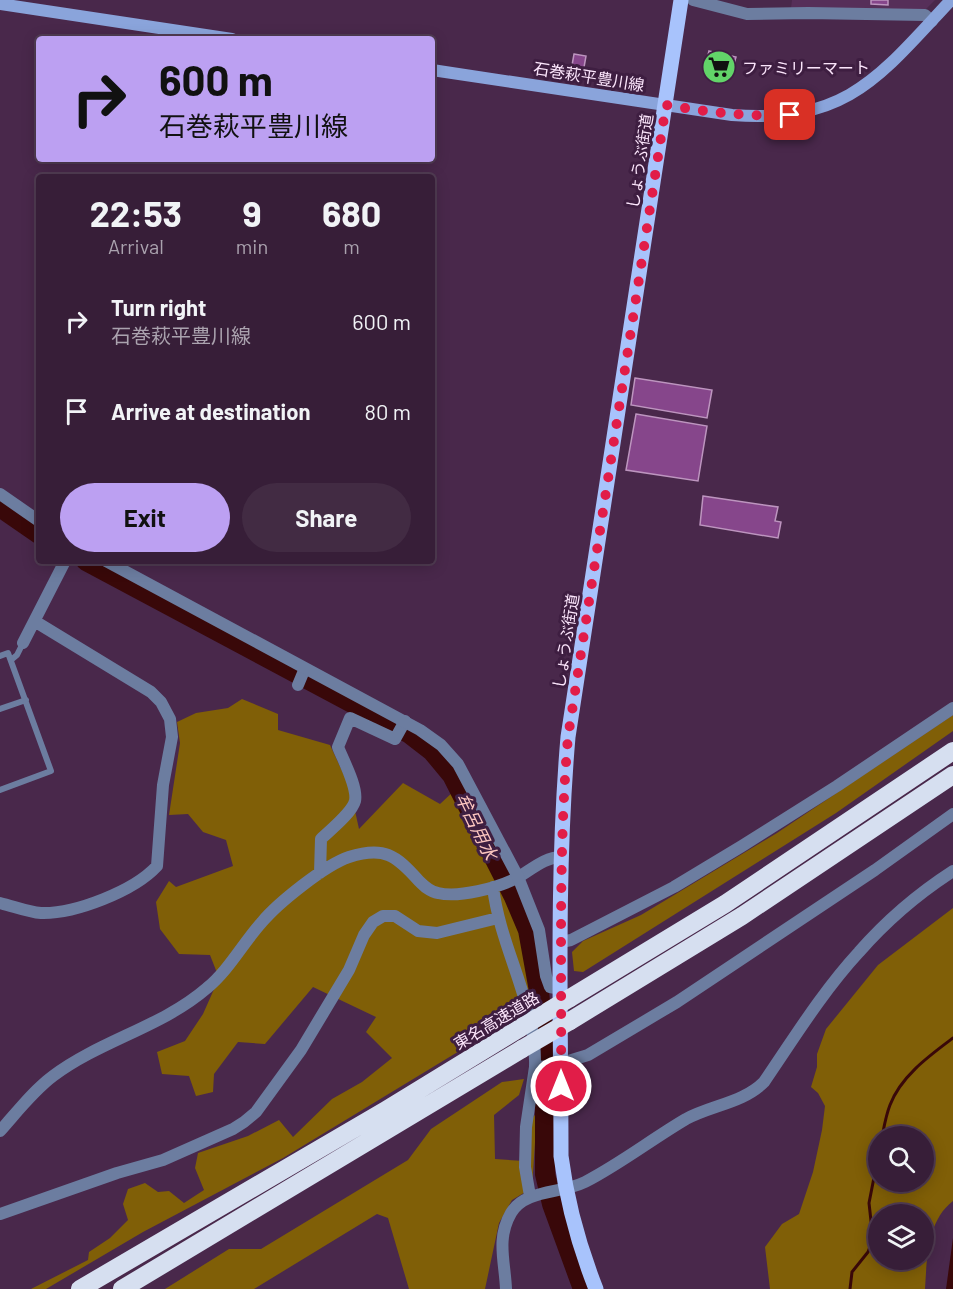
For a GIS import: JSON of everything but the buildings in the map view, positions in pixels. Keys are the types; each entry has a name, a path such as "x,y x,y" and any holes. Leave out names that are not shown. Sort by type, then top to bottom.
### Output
{"highway":[{"name":"東名高速道路","path":"80,1289 386,1110 520,1028 565,994 725,904 953,751"},
{"path":"122,1289 570,1022 742,916 953,775"}],"main road":[{"name":"しょうぶ街道","path":"596,1289 561,1190 561,1156 547,1066 565,994 561,942 563,793 568,737 681,0"},
{"name":"石巻萩平豊川線","path":"435,70 759,117 790,115 827,106 866,85 888,68 951,0"},
{"path":"0,4 212,36"}],"street":[{"path":"693,0 747,14 924,15 932,21"},
{"path":"0,494 36,519"},
{"path":"23,643 36,622 64,564"},
{"path":"112,564 420,730 450,753 467,780 539,930 546,976 550,987 565,994"},
{"path":"0,903 40,913 85,906 104,900 149,875 157,866 163,785 172,737 170,719 161,702 151,692 36,622"},
{"path":"561,942 571,940 674,887 837,786 953,708"},
{"path":"320,873 321,839 347,813 355,801 353,783 338,747 350,718 395,739 404,723"},
{"path":"547,1066 588,1055 677,1002 875,870 953,814"},
{"path":"0,1131 36,1090 54,1075 102,1047 173,1013 209,987 262,921 320,873 347,858 371,852 387,853 399,859 426,887 436,893 453,894 494,887 516,878 552,857 561,857"},
{"path":"506,1289 501,1253 503,1233 511,1213 519,1203 534,1196 585,1182 701,1112 754,1091 764,1082 829,989 859,951 900,912 953,871"},
{"path":"494,887 498,918 524,1001 536,1056 547,1066"},
{"path":"0,1214 117,1173 163,1160 233,1130 244,1122 256,1112 301,1050 348,970 364,936 373,922 383,916 395,916 418,931 437,933 498,918"},
{"path":"534,1196 525,1167 526,1127 547,1066"}],"lane":[{"path":"11,660 17,655 23,643"},
{"path":"0,657 9,653 51,771 0,790"},
{"path":"0,709 26,700"}],"shaded area":[{"path":"792,0 935,0 925,10 791,8"},
{"path":"242,699 278,714 278,730 330,745 350,788 359,829 403,783 440,804 454,791 493,868 517,926 532,981 532,1007 283,1158 143,1232 46,1289 31,1289 88,1260 89,1252 110,1238 128,1220 123,1204 128,1189 145,1183 158,1192 169,1191 184,1203 204,1190 195,1168 198,1153 248,1136 279,1120 293,1137 332,1099 362,1082 392,1058 366,1032 376,1017 313,987 265,1044 238,1042 214,1074 213,1092 196,1096 189,1076 162,1074 157,1052 185,1041 203,1014 219,978 210,955 179,954 160,929 156,902 169,881 176,887 233,866 226,840 203,832 188,814 169,815 180,743 177,722 196,713 228,708"},
{"path":"953,715 953,731 836,813 583,972 574,971 572,952 583,941 641,915 777,833"},
{"path":"953,908 953,1201 944,1209 934,1227 934,1204 868,1204 868,1270 927,1270 925,1289 770,1289 765,1247 782,1224 799,1214 813,1172 825,1106 818,1093 811,1087 817,1067 817,1054 826,1029 878,965"},
{"path":"524,1079 519,1095 494,1115 495,1159 524,1161 530,1122 537,1112 532,1188 512,1200 499,1223 485,1289 409,1289 388,1218 377,1214 254,1289 165,1289 229,1249 261,1249 408,1160 431,1129 502,1082"},
{"path":"953,1238 953,1289 946,1289"}],"waterway":[{"name":"牟呂用水","path":"0,507 36,532"},
{"name":"牟呂用水","path":"92,564 410,734 432,751 452,775 514,897 528,930 539,991 545,1054 545,1174 552,1204 583,1289"},
{"path":"884,1126 895,1095 908,1076 953,1038"},
{"path":"850,1289 852,1272 868,1252 873,1239 869,1203 871,1192"}],"place":[{"name":"ファミリーマート","path":"719,67"}],"route":[{"path":"561,1086 561,857 568,737 666,105 732,115 759,117 790,115"}]}
